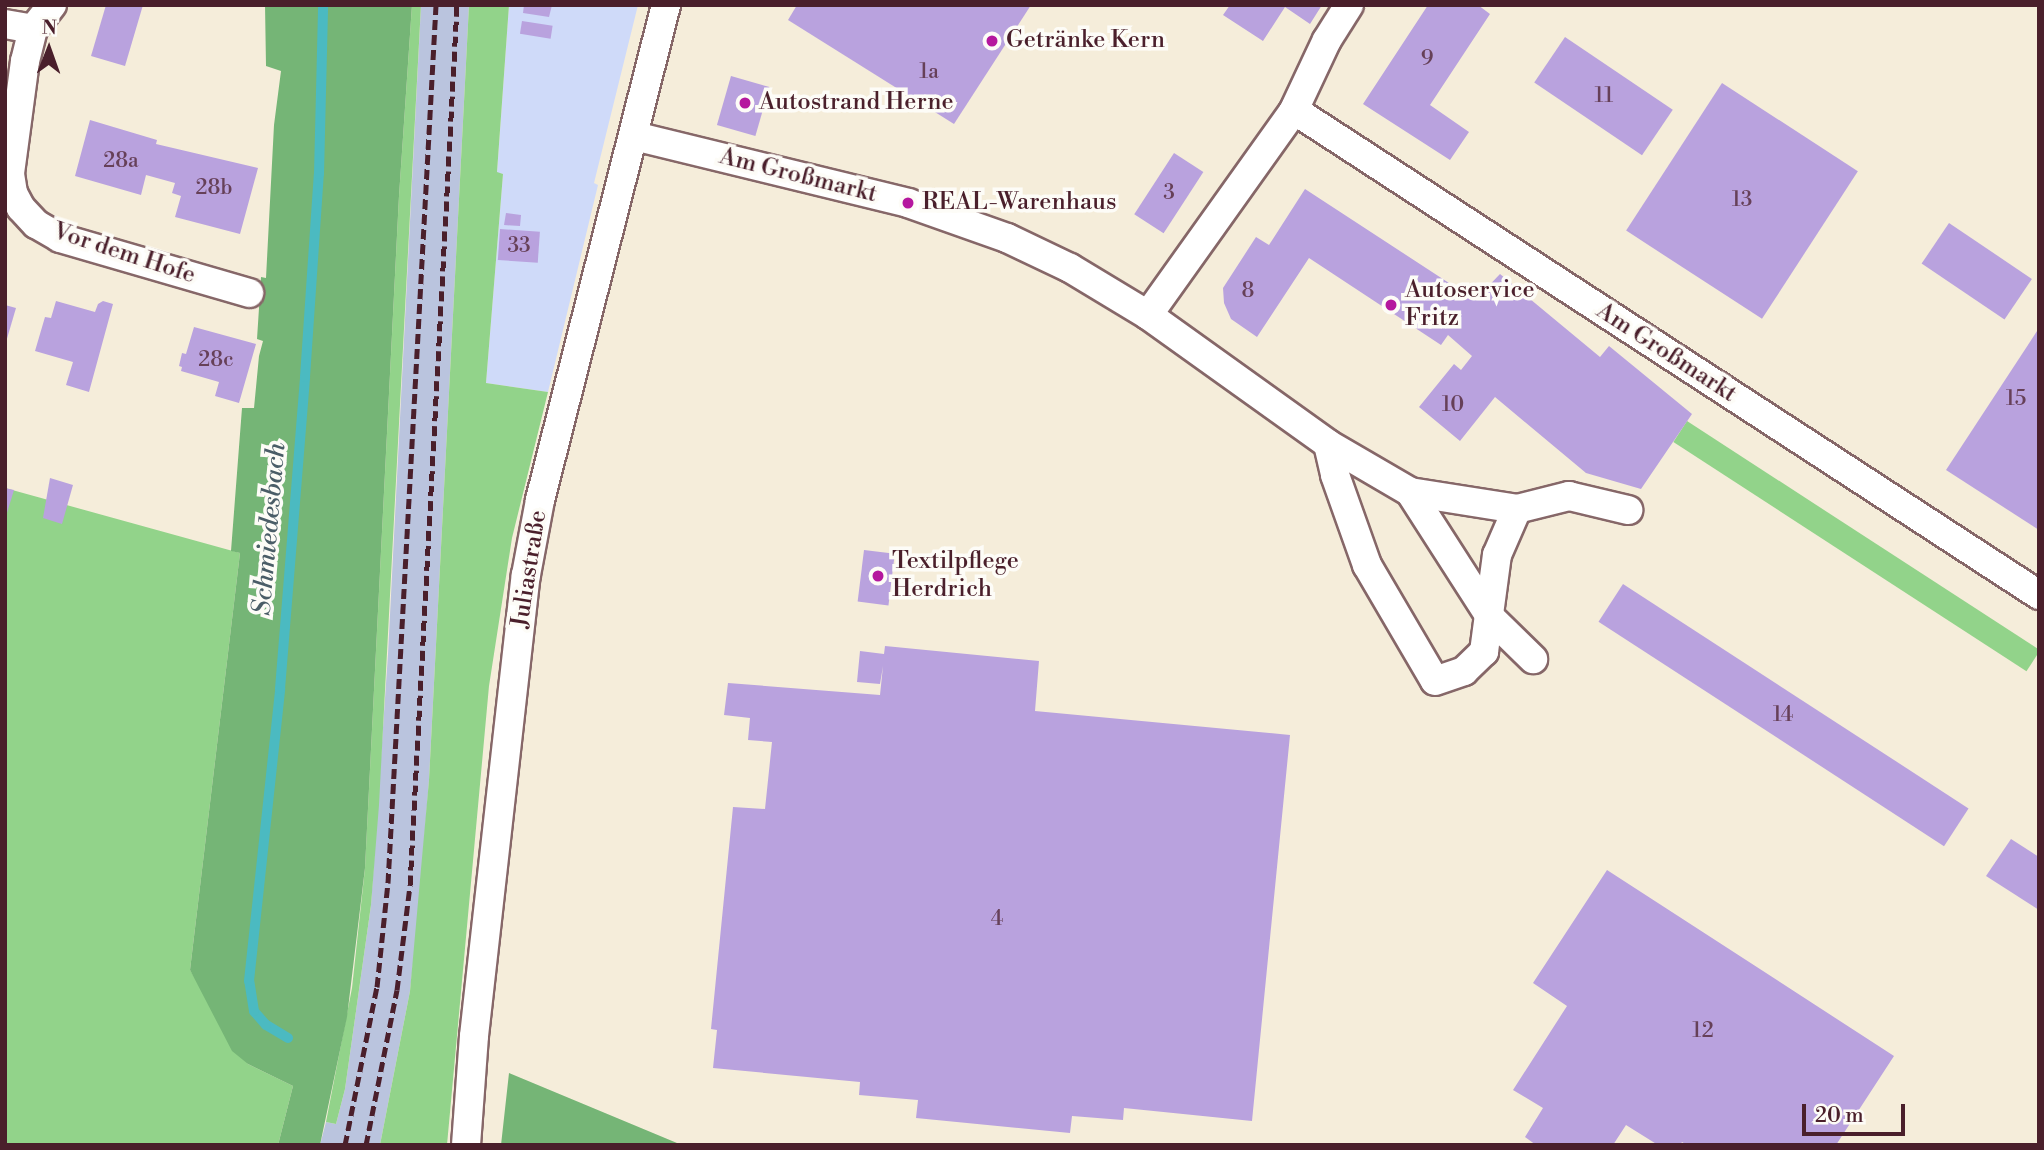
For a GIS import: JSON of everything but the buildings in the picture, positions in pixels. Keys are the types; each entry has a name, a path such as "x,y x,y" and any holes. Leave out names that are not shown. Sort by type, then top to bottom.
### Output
{"street":[{"name":"Vor dem Hofe","path":"52,5 33,29 25,61 10,174 13,193 21,208 36,223 60,238 249,293"},
{"name":"Juliastraße","path":"466,1145 474,1036 526,575 540,500 666,5"},
{"path":"1148,315 1294,110 1327,40 1349,5"},
{"path":"5,24 33,29"},
{"name":"Am Großmarkt","path":"1294,110 2039,595"},
{"name":"Am Großmarkt","path":"634,136 908,203 1007,238 1070,268 1148,315 1328,444 1410,492 1517,509 1569,496 1628,510"},
{"path":"1328,444 1335,475 1367,565 1435,681 1464,671 1484,652 1491,618 1497,555 1517,509"},
{"name":"Am Großmarkt","path":"1410,492 1491,618 1533,659"}],"shaded area":[{"path":"421,5 469,5 429,780 418,920 410,991 380,1145 320,1145 326,1122 336,1124 345,1089 371,905 388,654"},
{"path":"509,5 638,5 594,183 598,185 548,392 486,383 503,174 497,173"}],"green space":[{"path":"265,5 412,5 399,196 365,868 347,1017 320,1145 278,1145 293,1086 248,1064 232,1051 190,970 240,553 231,551 242,408 254,408 263,341 257,339 261,277 266,278 274,125 281,71 266,66"},
{"path":"412,5 421,5 379,805 371,905 345,1089 336,1124 326,1122 352,988 365,868 399,196"},
{"path":"469,5 509,5 497,172 503,174 486,383 548,392 512,538 489,686 447,1145 380,1145 410,991 429,780"},
{"path":"1687,421 2039,650 2026,671 1673,442"},
{"path":"5,488 240,553 190,970 248,1064 293,1086 278,1145 5,1145"},
{"path":"509,1073 677,1143 686,1145 501,1145"}],"waterway":[{"name":"Schmiedesbach","path":"288,1038 266,1025 254,1011 249,981 280,689 305,377 319,174 323,5"}],"railway":[{"path":"345,1145 377,987 388,883 436,5"},
{"path":"366,1145 397,990 410,885 457,5"}],"place":[{"name":"Getränke Kern","path":"992,41"},
{"name":"Autostrand Herne","path":"745,103"},
{"name":"REAL-Warenhaus","path":"908,203"},
{"name":"Autoservice Fritz","path":"1391,305"},
{"name":"Textilpflege Herdrich","path":"878,576"}]}
